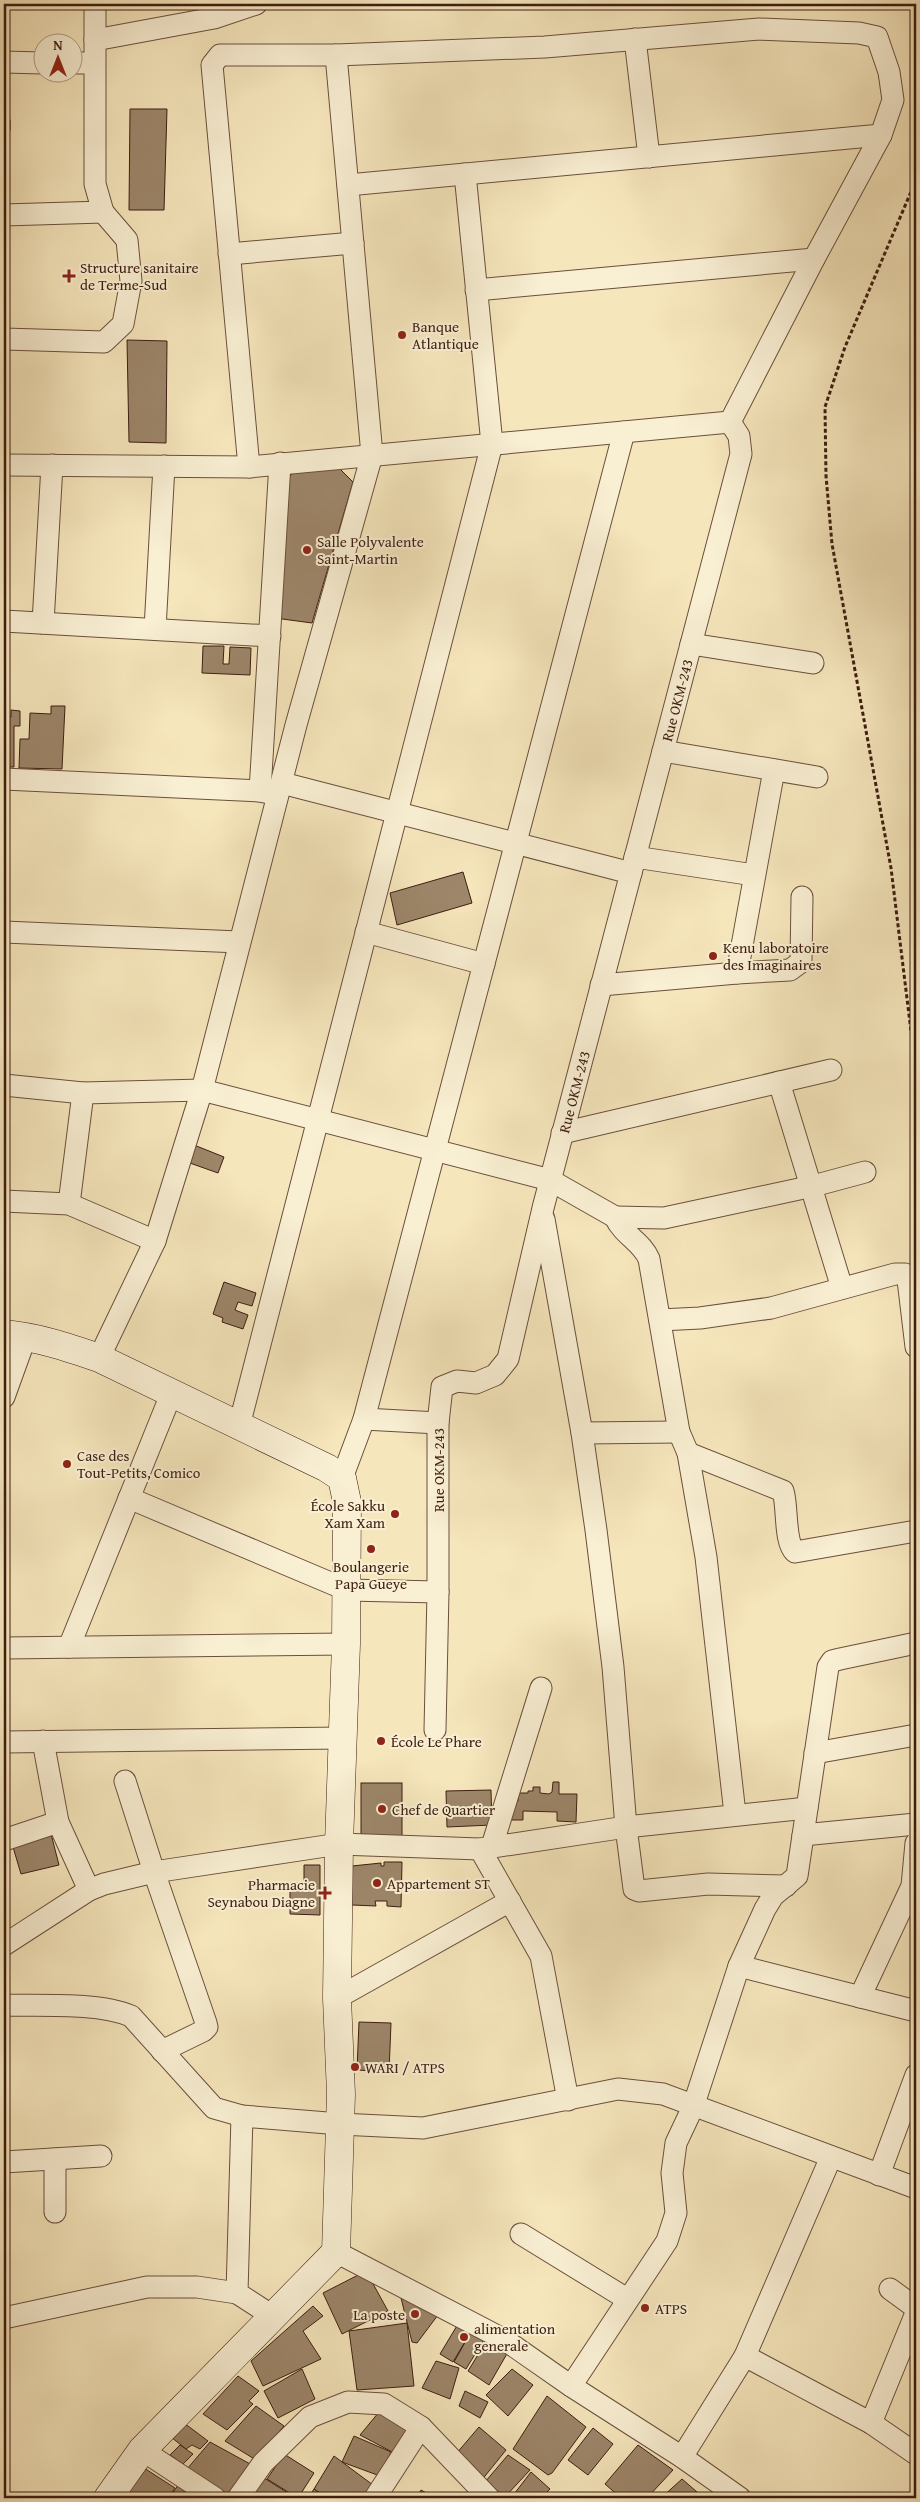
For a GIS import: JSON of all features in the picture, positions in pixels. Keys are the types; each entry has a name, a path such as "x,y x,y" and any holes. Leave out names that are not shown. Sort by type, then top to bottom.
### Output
{"street":[{"path":"4,339 104,342 124,324 131,281 127,240 103,212 95,184 95,4"},
{"path":"95,40 214,11 256,4"},
{"path":"4,465 249,466 730,422 814,259 882,135 893,100 889,72 877,37 859,33 759,29 544,47 336,55 220,55 214,60 212,65 249,466"},
{"path":"635,39 649,157"},
{"path":"99,1358 155,1240 202,1090 274,790 372,455 336,55"},
{"path":"4,62 32,62"},
{"path":"82,63 94,64"},
{"path":"348,185 882,135"},
{"path":"239,1426 492,444 465,174"},
{"path":"4,215 103,212"},
{"path":"229,254 353,243"},
{"path":"476,290 814,259"},
{"name":"Rue OKM-243","path":"435,1730 438,1592 438,1424 442,1387 457,1381 476,1383 495,1374 508,1359 542,1208 741,454 739,436 730,422"},
{"path":"108,2498 142,2450 336,2252 340,2124 337,1998 339,1844 344,1738 347,1590 347,1502 342,1478 364,1419 624,432"},
{"path":"274,790 270,636 280,463"},
{"path":"43,623 52,465"},
{"path":"155,630 164,466"},
{"path":"4,621 270,636"},
{"path":"691,644 813,663"},
{"path":"663,751 817,777"},
{"path":"737,972 774,770"},
{"path":"4,779 274,790 397,812 516,843 633,865 754,875"},
{"path":"601,985 796,968 801,962 802,897"},
{"path":"4,932 239,942"},
{"path":"366,932 484,964"},
{"path":"562,1133 832,1070"},
{"path":"779,1082 813,1186 842,1288"},
{"path":"4,1085 83,1093 202,1090 550,1180 615,1217 664,1218 813,1186 865,1172"},
{"path":"69,1204 83,1093"},
{"path":"4,1201 69,1204 155,1240"},
{"path":"542,1208 582,1434 613,1667 626,1827 634,1889 708,1884 786,1886"},
{"path":"615,1217 620,1229 645,1248 650,1260 679,1432 688,1453 706,1558 735,1814"},
{"path":"660,1320 700,1318 771,1308 895,1274 905,1274 908,1280 916,1347"},
{"path":"4,1397 15,1335 60,1344 99,1358 172,1392 327,1468 342,1478"},
{"path":"70,1647 172,1392"},
{"path":"364,1419 438,1424"},
{"path":"582,1434 679,1432"},
{"path":"688,1453 783,1491 789,1540 795,1552 916,1531"},
{"path":"129,1498 347,1590 438,1592"},
{"path":"571,2386 667,2240 676,2213 672,2173 676,2143 693,2106 739,1966 765,1909 774,1896 797,1876 828,1667 832,1662 916,1643"},
{"path":"4,1648 346,1644"},
{"path":"542,1688 486,1848 510,1901 541,1956 568,2100"},
{"path":"815,1753 916,1735"},
{"path":"7,1745 43,1741 344,1738"},
{"path":"43,1741 58,1822 89,1890"},
{"path":"126,1781 154,1872 207,2027 162,2051"},
{"path":"4,1945 89,1890 104,1884 154,1872 339,1844 486,1848 626,1827 735,1814 807,1808"},
{"path":"4,1840 58,1822"},
{"path":"803,1835 916,1824"},
{"path":"860,1997 912,1886 916,1843"},
{"path":"337,1998 510,1901"},
{"path":"739,1966 916,2011"},
{"path":"4,2005 118,2010 131,2016 214,2108 242,2116 423,2128 618,2089 663,2094 916,2188"},
{"path":"879,2175 916,2074"},
{"path":"237,2293 242,2116"},
{"path":"4,2162 101,2156"},
{"path":"682,2457 745,2356 831,2157"},
{"path":"55,2159 55,2212"},
{"path":"521,2234 627,2299"},
{"path":"336,2252 505,2340 571,2386 682,2457 740,2498"},
{"path":"4,2318 147,2287 197,2287 237,2293 274,2317"},
{"path":"890,2289 916,2308"},
{"path":"871,2424 916,2312"},
{"path":"745,2356 871,2424 916,2454"},
{"path":"238,2498 263,2463 310,2417 348,2402 384,2404 421,2427 489,2498"},
{"path":"375,2498 421,2427"},
{"path":"142,2450 215,2498"}],"path":[{"path":"916,180 845,347 825,407 826,476 832,544 891,868 916,1072"}],"building":[{"path":"130,109 167,109 164,210 129,210"},
{"path":"4,120 10,120 10,130 4,130"},
{"path":"4,225 6,225 4,263"},
{"path":"127,340 167,341 166,443 129,442"},
{"name":"Salle Polyvalente Saint-Martin","path":"339,468 353,482 312,623 275,618 286,480 294,472"},
{"path":"203,646 224,646 223,664 229,664 230,647 251,648 250,675 202,673"},
{"path":"51,706 65,706 62,769 19,768 20,739 29,739 30,713 51,714"},
{"path":"11,710 20,711 20,726 14,726 14,767 4,767 4,717 11,717"},
{"path":"463,872 472,903 397,925 390,893"},
{"path":"194,1145 224,1157 218,1173 187,1162"},
{"path":"224,1282 256,1293 252,1306 238,1302 235,1310 248,1315 243,1329 222,1322 223,1318 213,1314"},
{"path":"553,1782 559,1782 559,1794 577,1794 576,1822 557,1821 557,1812 523,1811 523,1820 510,1820 510,1801 518,1801 518,1793 528,1793 528,1791 533,1791 533,1787 540,1787 540,1793 549,1794 552,1792"},
{"name":"Chef de Quartier","path":"361,1783 402,1783 402,1836 361,1836"},
{"path":"491,1790 492,1825 447,1827 446,1791"},
{"path":"50,1830 59,1865 21,1874 13,1847"},
{"name":"Appartement ST","path":"384,1862 402,1862 401,1907 387,1906 387,1901 375,1901 376,1906 352,1905 352,1866 381,1863 381,1866 384,1866"},
{"path":"304,1865 320,1865 320,1915 290,1914 290,1883 304,1883"},
{"path":"359,2022 391,2023 389,2072 357,2070"},
{"path":"366,2271 388,2311 342,2334 323,2293"},
{"path":"401,2298 441,2311 417,2343 412,2342"},
{"path":"313,2306 323,2316 303,2331 321,2359 263,2386 251,2361"},
{"path":"407,2323 414,2386 357,2390 349,2331"},
{"path":"458,2324 472,2330 453,2362 440,2354"},
{"path":"472,2330 485,2338 466,2369 454,2362"},
{"path":"487,2340 508,2352 489,2385 468,2371"},
{"path":"436,2361 459,2368 450,2399 422,2388"},
{"path":"302,2369 315,2399 278,2418 264,2391"},
{"path":"512,2369 533,2385 508,2416 486,2395"},
{"path":"238,2376 259,2391 249,2401 253,2404 227,2430 203,2414"},
{"path":"465,2391 488,2402 480,2418 459,2406"},
{"path":"547,2396 586,2427 552,2473 548,2475 513,2449"},
{"path":"256,2406 284,2426 256,2460 225,2441"},
{"path":"384,2406 413,2425 396,2454 360,2435"},
{"path":"184,2423 208,2441 200,2449 192,2445 186,2449 171,2437"},
{"path":"479,2427 506,2450 481,2481 456,2454"},
{"path":"593,2428 613,2444 588,2475 568,2460"},
{"path":"354,2436 391,2452 380,2476 342,2462"},
{"path":"210,2442 252,2465 228,2497 187,2469"},
{"path":"180,2445 193,2454 183,2464 170,2455"},
{"path":"638,2445 673,2470 647,2498 621,2498 605,2484"},
{"path":"284,2454 314,2473 298,2498 267,2479"},
{"path":"508,2455 530,2470 504,2498 485,2482"},
{"path":"334,2456 373,2485 364,2498 327,2498 314,2489"},
{"path":"144,2468 175,2488 168,2498 125,2498"},
{"path":"531,2472 550,2489 541,2498 511,2498"},
{"path":"264,2478 296,2498 250,2498"},
{"path":"682,2479 704,2498 661,2498"},
{"path":"179,2484 201,2498 169,2498"},
{"path":"314,2489 327,2498 308,2498"},
{"path":"421,2490 435,2498 416,2498"},
{"path":"554,2493 561,2498 548,2498"}],"place":[{"name":"Structure sanitaire de Terme-Sud","path":"69,276"},
{"name":"Banque Atlantique","path":"402,335"},
{"name":"Salle Polyvalente Saint-Martin","path":"307,550"},
{"name":"Kenu laboratoire des Imaginaires","path":"713,956"},
{"name":"Case des Tout-Petits, Comico","path":"67,1464"},
{"name":"École Sakku Xam Xam","path":"395,1514"},
{"name":"Boulangerie Papa Gueye","path":"371,1549"},
{"name":"École Le Phare","path":"381,1741"},
{"name":"Chef de Quartier","path":"382,1809"},
{"name":"Appartement ST","path":"377,1883"},
{"name":"Pharmacie Seynabou Diagne","path":"325,1893"},
{"name":"WARI / ATPS","path":"355,2067"},
{"name":"ATPS","path":"645,2308"},
{"name":"La poste","path":"415,2314"},
{"name":"alimentation generale","path":"464,2337"}]}
